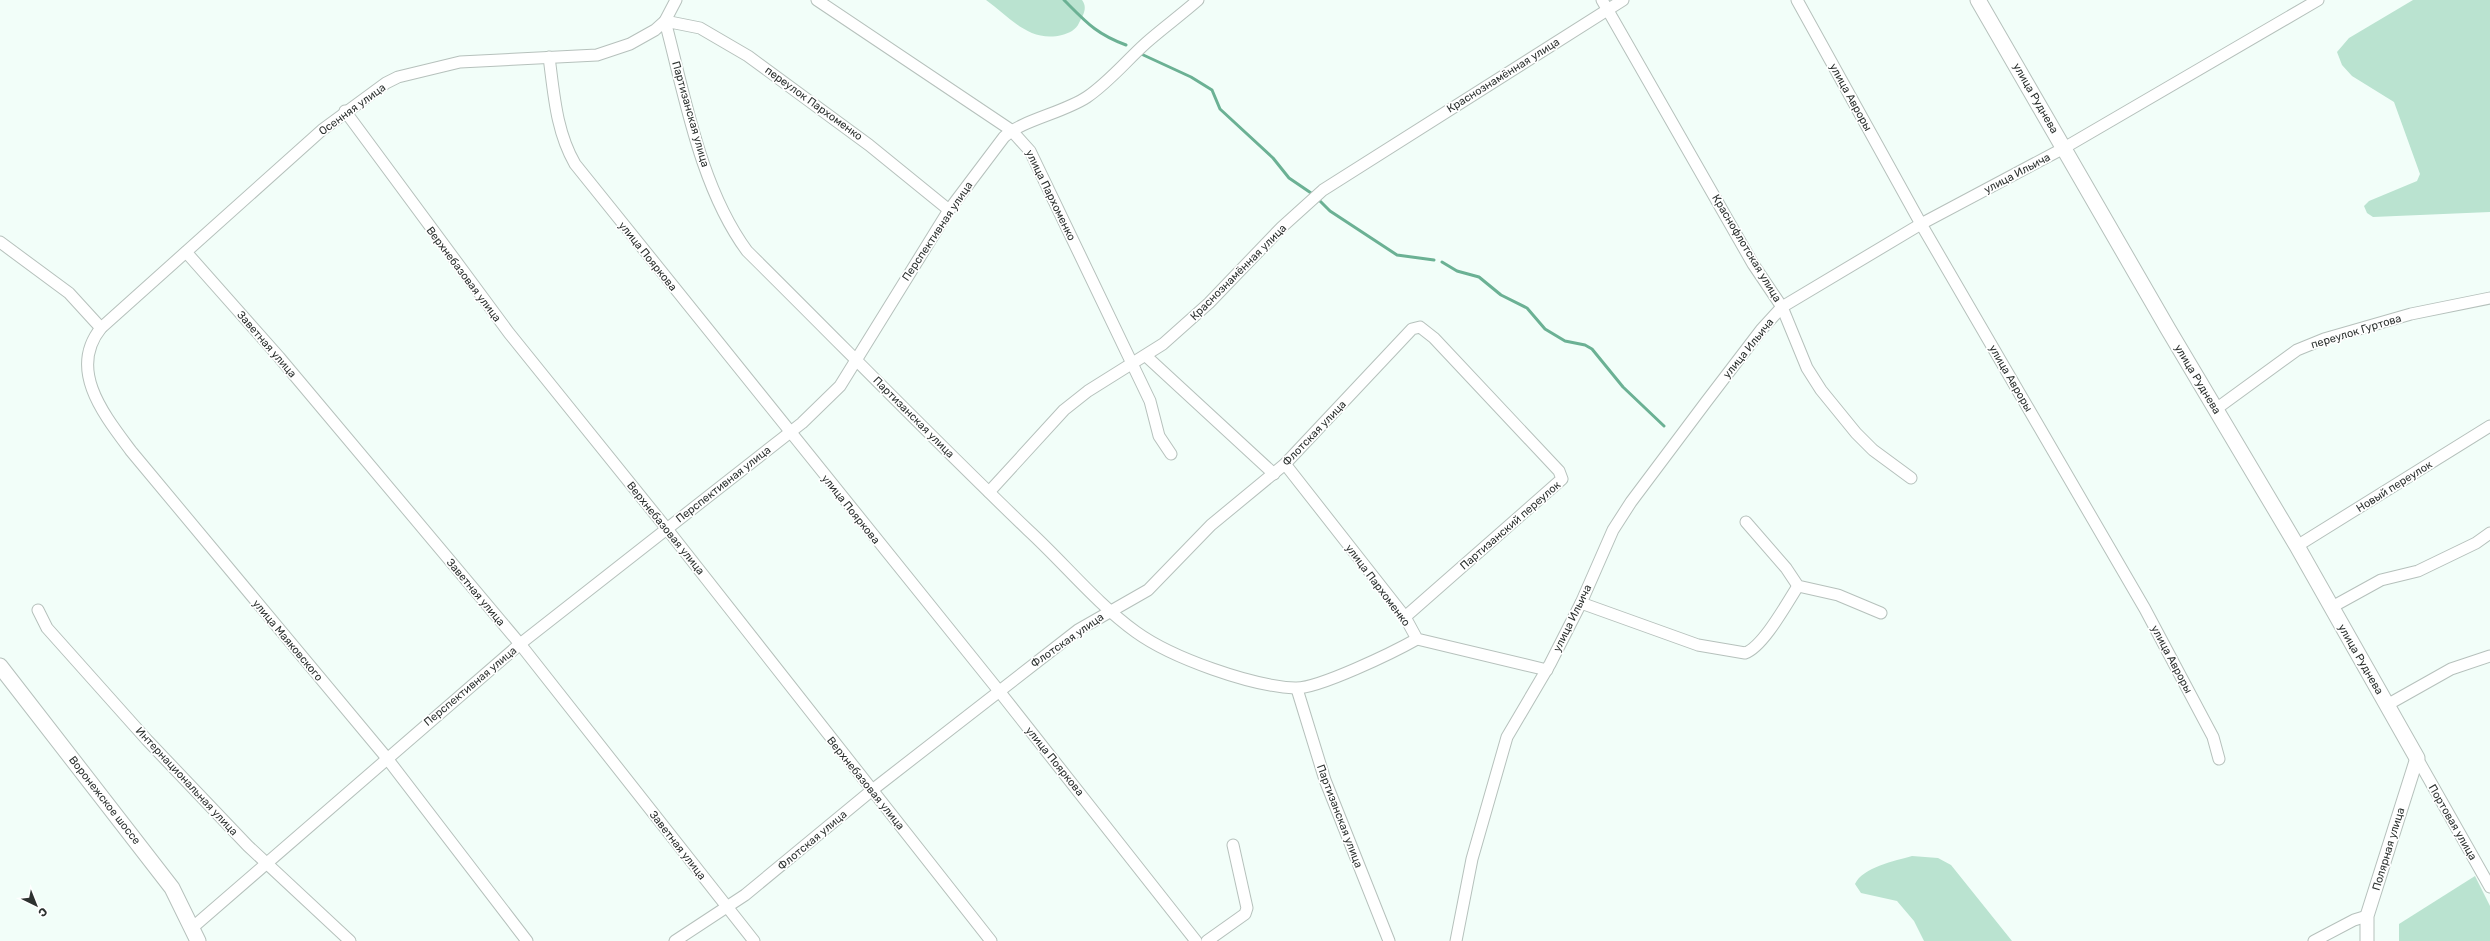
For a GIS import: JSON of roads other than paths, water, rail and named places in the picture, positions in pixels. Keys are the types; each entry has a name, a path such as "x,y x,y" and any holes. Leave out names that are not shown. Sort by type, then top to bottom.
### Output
{"main road":[{"name":"улица Руднева","path":"1978,0 2297,546 2416,758"},
{"name":"Воронежское шоссе","path":"0,666 172,888 195,934"}],"street":[{"name":"Осенняя улица","path":"101,328 345,111 374,90 398,77 460,62 591,56 643,38 665,21 676,0"},
{"name":"улица Пархоменко","path":"817,0 1011,130 1030,151 1132,362 1150,401 1159,436 1171,454"},
{"name":"Перспективная улица","path":"195,934 267,864 386,757 520,644 789,432 840,386 949,210 997,145 1011,130 1055,114 1088,96 1198,0"},
{"name":"Краснознамённая улица","path":"989,492 1064,410 1088,391 1132,362 1146,356 1163,344 1210,303 1305,205 1323,190 1605,4 1622,0"},
{"name":"улица Авроры","path":"1797,0 1922,224 2144,609 2213,737 2220,759"},
{"name":"улица Ильича","path":"1456,941 1464,895 1476,843 1507,737 1547,670 1581,603 1613,530 1631,502 1756,336 1782,307 1922,224 2064,148 2299,5 2318,0"},
{"name":"Краснофлотская улица","path":"1605,4 1753,264 1782,307 1807,368 1821,390 1843,418 1873,450 1911,478"},
{"name":"переулок Пархоменко","path":"665,21 700,28 754,60 870,145 949,210"},
{"name":"Партизанская улица","path":"665,21 698,146 714,188 740,242 856,360 1110,611 1137,632 1194,661 1266,684 1297,689 1382,658 1417,639"},
{"name":"улица Пояркова","path":"549,57 558,122 567,149 575,164 789,432 999,691 1196,941"},
{"name":"Верхнебазовая улица","path":"345,111 425,223 508,333 667,529 871,791 991,941"},
{"path":"0,242 69,293 101,328"},
{"name":"Заветная улица","path":"186,252 279,357 520,644 754,941"},
{"name":"переулок Гуртова","path":"2216,409 2297,350 2324,338 2411,314 2490,298"},
{"name":"Флотская улица","path":"676,941 745,895 871,791 1084,626 1148,590 1211,525 1285,464 1412,329 1420,326 1434,338"},
{"name":"улица Маяковского","path":"101,328 93,340 86,374 95,396 112,425 242,586 386,757 527,941"},
{"name":"Партизанский переулок","path":"1405,618 1562,479 1559,471 1434,338"},
{"path":"1146,356 1274,474"},
{"name":"Новый переулок","path":"2297,546 2490,426"},
{"name":"улица Пархоменко","path":"1285,464 1405,618 1417,639"},
{"path":"1746,522 1786,568 1798,586 1838,595 1881,613"},
{"path":"2332,607 2381,580 2418,571 2476,543 2490,533"},
{"path":"1581,603 1698,645 1745,653 1752,651 1760,642 1798,586"},
{"name":"Интернациональная улица","path":"38,610 47,628 136,729 267,864 350,941"},
{"path":"1417,639 1547,670"},
{"path":"2387,705 2451,669 2490,656"},
{"name":"Партизанская улица","path":"1297,689 1325,780 1389,941"},
{"name":"Портовая улица","path":"2416,758 2490,886"},
{"name":"Полярная улица","path":"2367,941 2367,916 2416,758"},
{"path":"1207,941 1245,914 1247,908 1233,845"},
{"path":"2314,941 2354,920 2367,916"}],"waterway":[{"path":"1064,0 1092,27 1126,45"},
{"path":"1139,53 1191,77 1212,90 1220,109 1273,158 1289,178 1314,195"},
{"path":"1318,199 1330,211 1397,255 1434,260"},
{"path":"1442,262 1457,271 1479,277 1501,295 1527,308 1545,329 1565,341 1585,345 1592,349 1623,387 1664,426"}]}
